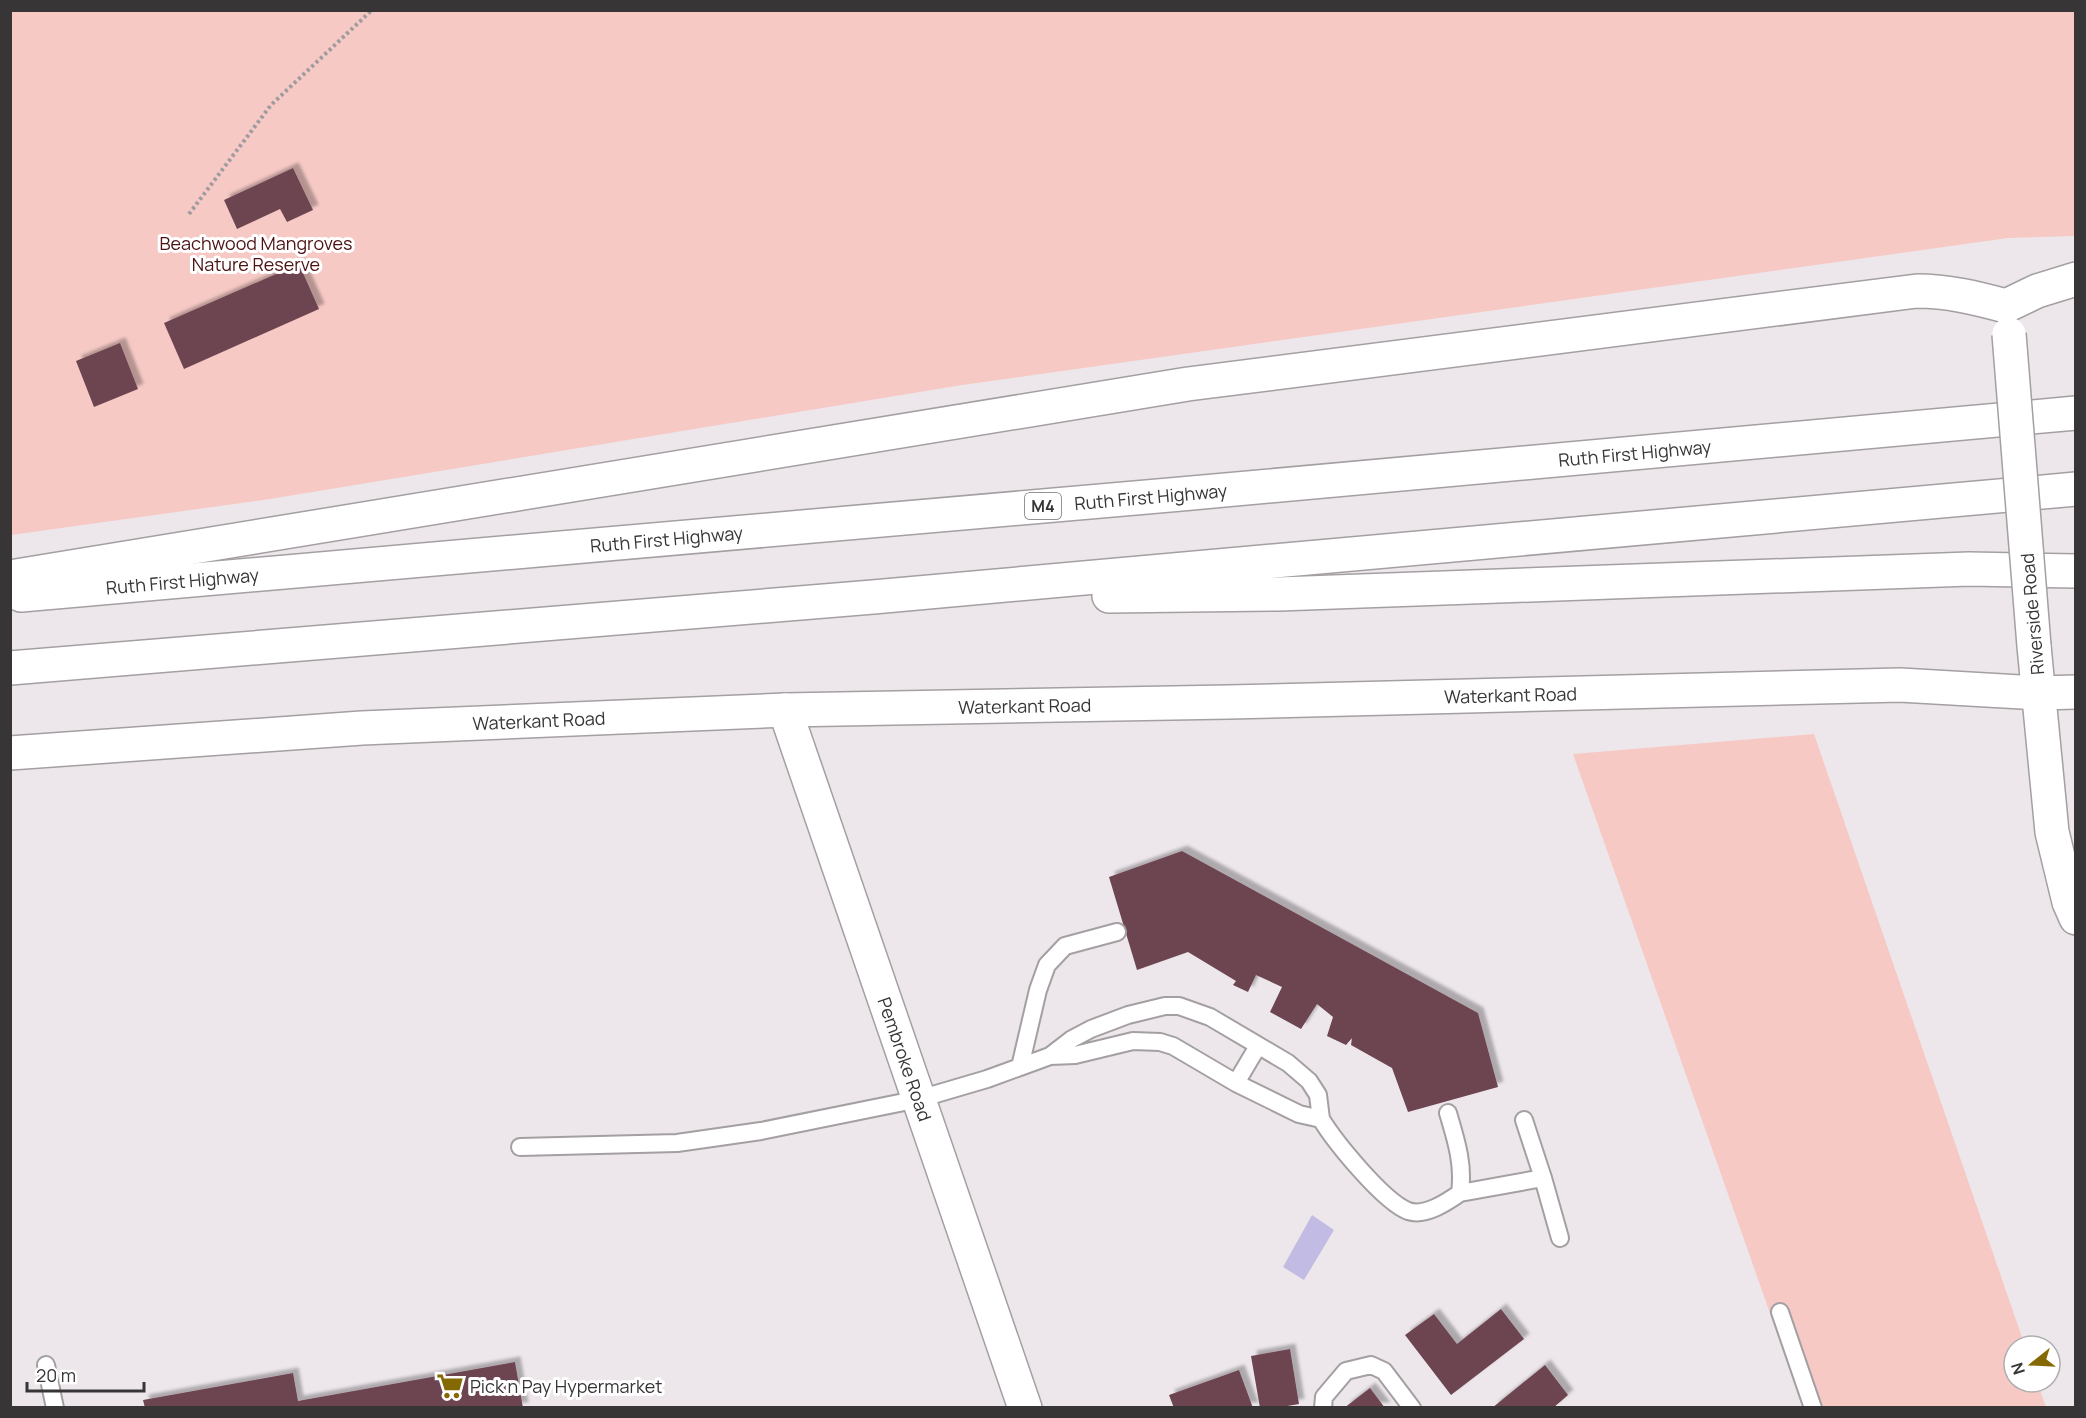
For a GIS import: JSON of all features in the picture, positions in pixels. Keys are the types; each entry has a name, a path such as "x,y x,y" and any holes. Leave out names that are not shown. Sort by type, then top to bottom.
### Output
{"main road":[{"path":"10,577 1188,384 1917,291 1940,291 1967,295 2007,320 2037,291 2076,279"},
{"name":"Riverside Road","path":"2007,320 2052,832 2069,902 2076,918"},
{"name":"Ruth First Highway","path":"10,596 1205,492 2076,413"},
{"path":"10,668 873,597 2076,489"},
{"path":"873,597 1279,594 1969,569 2076,572"},
{"name":"Waterkant Road","path":"10,753 362,728 785,710 1900,685 2038,693 2076,692"},
{"name":"Pembroke Road","path":"785,710 1025,1407"}],"lane":[{"path":"1020,1067 1038,990 1047,965 1065,946 1117,932"},
{"path":"520,1147 677,1143 762,1131 919,1099 1050,1056 1072,1039 1091,1029 1128,1015 1165,1006 1179,1006 1210,1017 1288,1064 1309,1081 1318,1095 1321,1119 1335,1141 1367,1177 1395,1203 1409,1212 1427,1210 1460,1193 1543,1178"},
{"path":"1050,1056 1075,1055 1133,1041 1160,1042 1299,1114 1321,1119"},
{"path":"1236,1083 1258,1046"},
{"path":"1448,1113 1459,1149 1462,1175 1460,1193"},
{"path":"1524,1120 1560,1238"},
{"path":"1780,1312 1813,1407"},
{"path":"46,1365 55,1407"},
{"path":"1323,1407 1324,1397 1346,1371 1371,1365 1384,1371 1412,1407"}],"path":[{"path":"189,214 271,105 372,10"}],"green space":[{"name":"Beachwood Mangroves Nature Reserve","path":"10,11 2075,11 2075,236 2008,238 962,385 270,499 11,535"},
{"path":"1814,734 2021,1334 2002,1334 2002,1394 2041,1394 2046,1407 1803,1407 1573,754"}],"shaded area":[{"path":"1312,1215 1334,1230 1304,1280 1283,1267"}],"building":[{"path":"293,168 313,210 287,222 280,209 237,229 224,200"},
{"path":"299,264 319,309 184,369 164,323"},
{"path":"120,343 138,389 94,407 76,361"},
{"path":"1182,851 1478,1013 1498,1087 1408,1112 1392,1068 1351,1045 1352,1038 1346,1045 1327,1036 1333,1017 1317,1004 1301,1029 1270,1012 1282,987 1256,975 1248,992 1233,985 1236,981 1188,952 1137,970 1109,877"},
{"path":"1501,1309 1524,1339 1451,1395 1405,1335 1434,1314 1457,1344"},
{"path":"1290,1349 1299,1404 1260,1408 1251,1356"},
{"name":"Pick n Pay Hypermarket","path":"515,1362 523,1408 145,1408 143,1400 293,1373 298,1401"},
{"path":"1545,1365 1568,1395 1553,1408 1492,1408"},
{"path":"1239,1370 1253,1408 1174,1408 1169,1395"},
{"path":"1370,1388 1385,1408 1344,1408"}],"place":[{"name":"Pick n Pay Hypermarket","path":"450,1386"}]}
